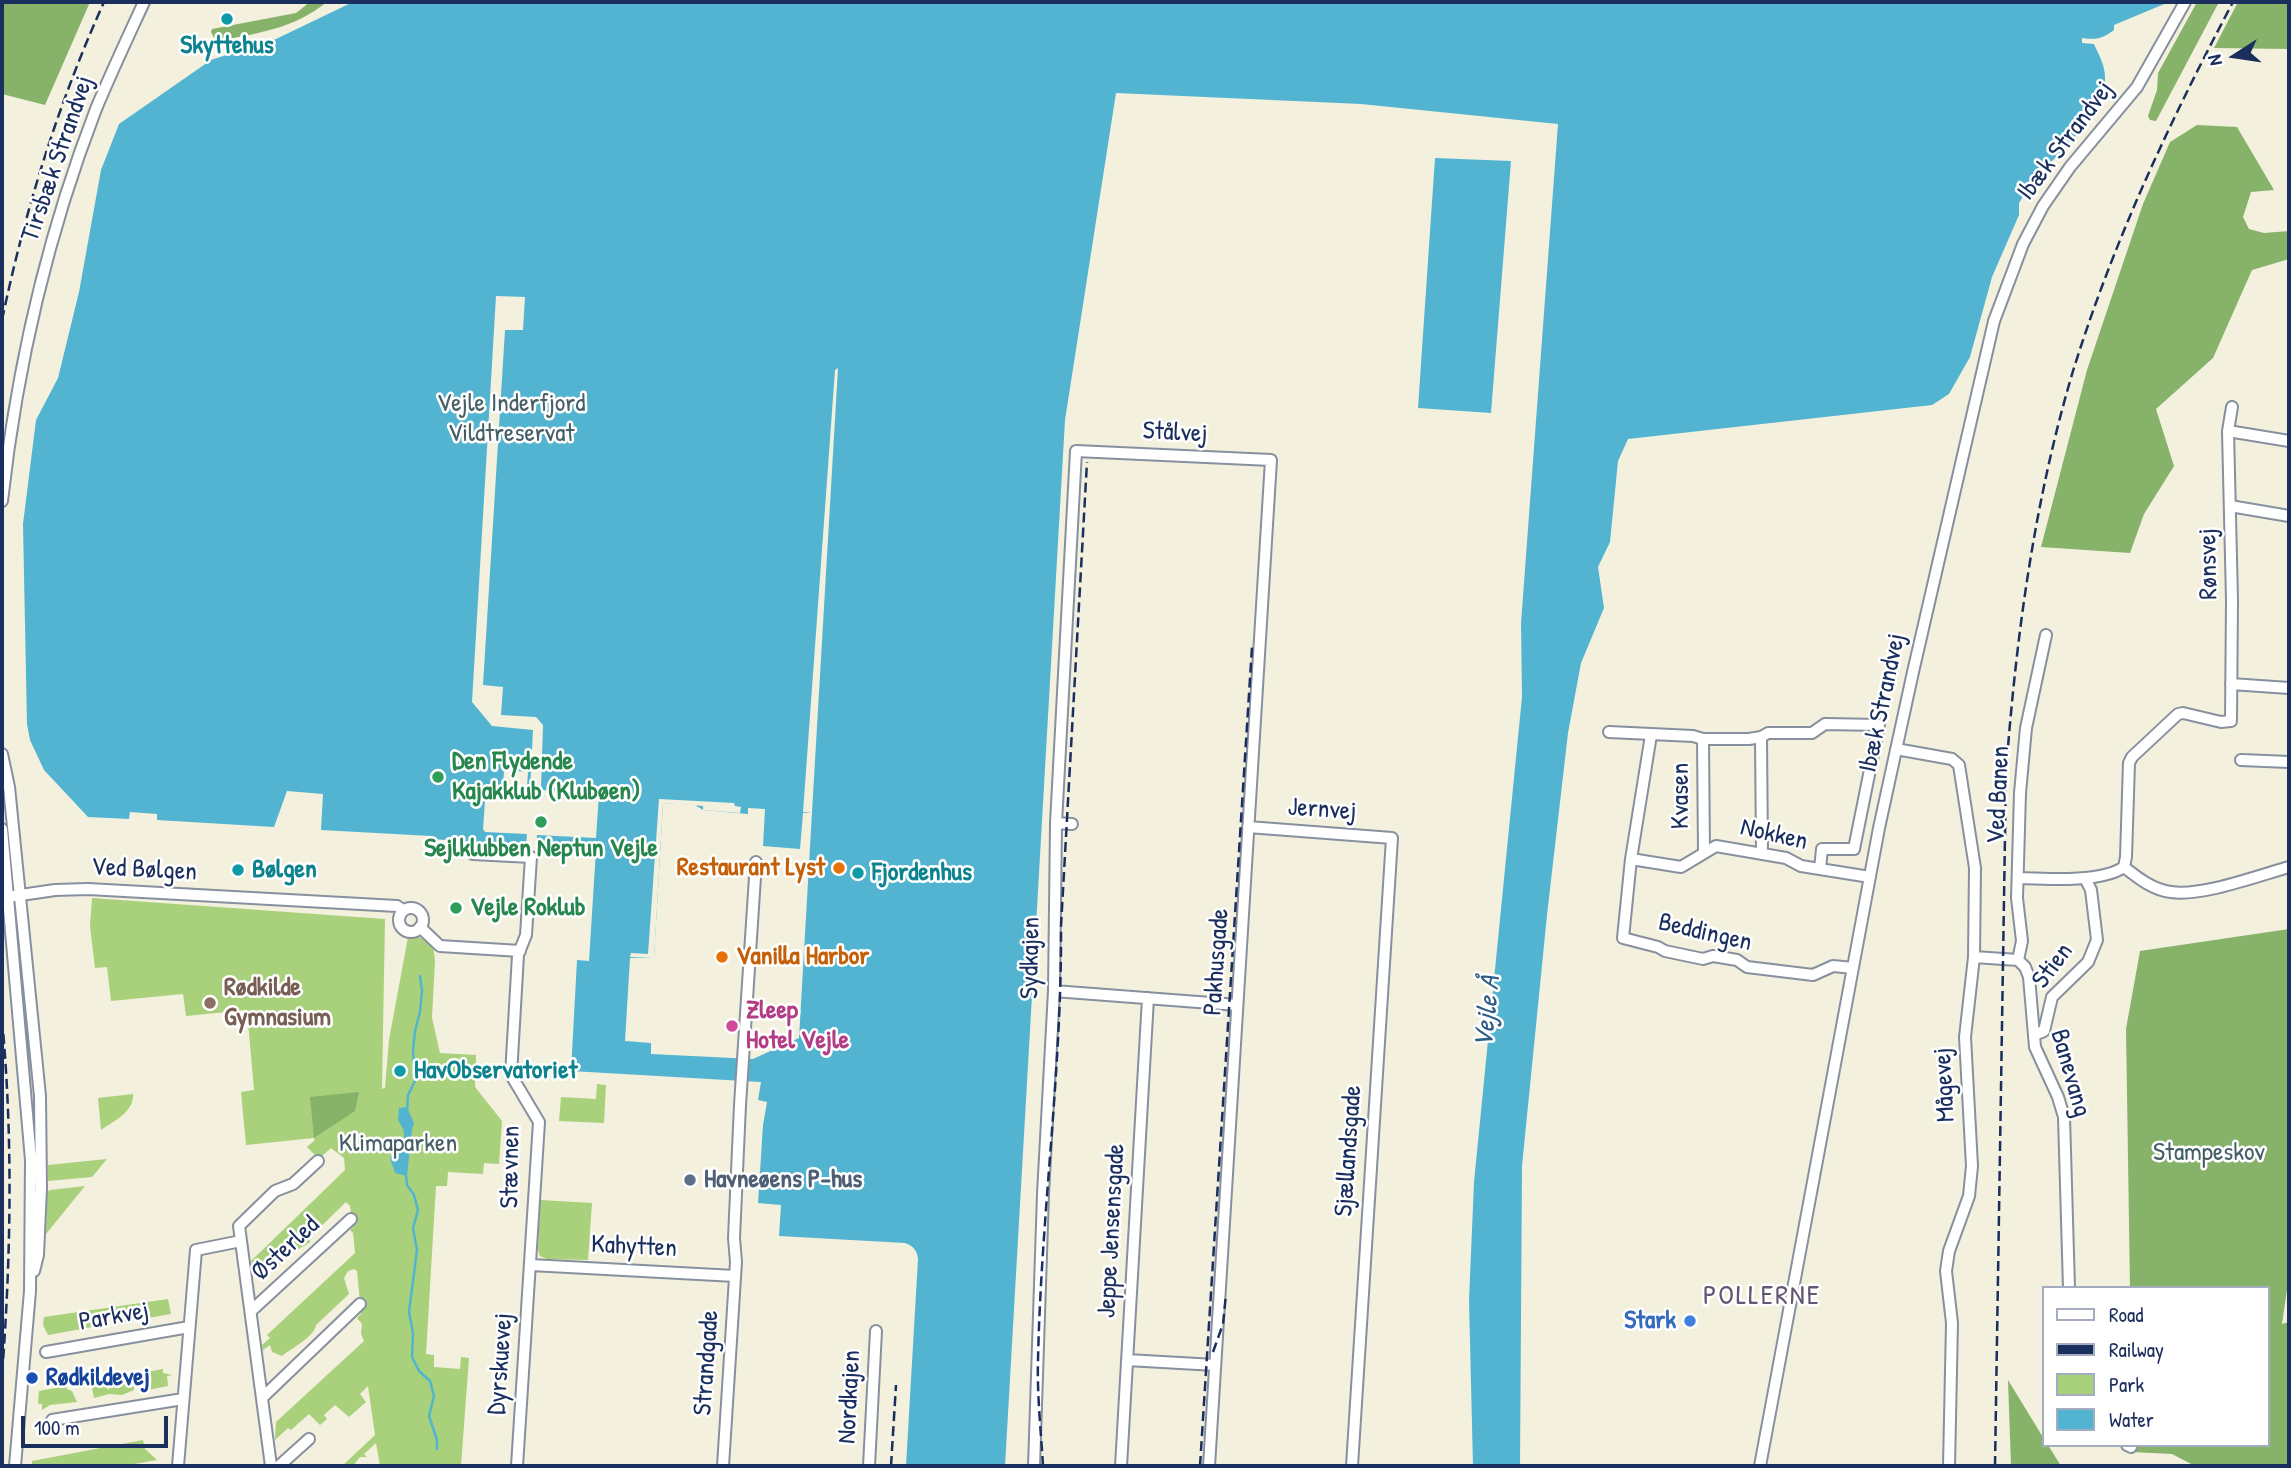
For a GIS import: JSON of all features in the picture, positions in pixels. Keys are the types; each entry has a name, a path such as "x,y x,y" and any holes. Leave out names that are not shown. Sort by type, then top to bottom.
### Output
{"street":[{"name":"Tirsbæk Strandvej","path":"2,501 23,358 53,235 97,106 144,2"},
{"name":"Ibæk Strandvej","path":"1760,1466 1896,748 1983,365 2006,286 2023,244 2043,206 2070,167 2137,87 2185,2"},
{"name":"Rønsvej","path":"2123,867 2126,857 2129,764 2132,757 2178,714 2221,722 2231,721 2228,431 2232,407"},
{"path":"2228,431 2289,441"},
{"name":"Stålvej","path":"1076,451 1271,460"},
{"name":"Sydkajen","path":"1034,1466 1043,1194 1054,991 1056,823 1076,451"},
{"name":"Pakhusgade","path":"1209,1466 1271,460"},
{"path":"2230,506 2289,516"},
{"name":"Ved Banen","path":"2018,960 2022,940 2017,898 2020,793 2026,728 2046,635"},
{"path":"2231,684 2289,688"},
{"name":"Kvasen","path":"1609,732 1693,736 1703,739 1761,737 1768,733 1812,733 1825,724 1879,725 1854,849 1822,849 1820,869"},
{"name":"Beddingen","path":"1651,735 1631,859 1623,937 1677,954 1703,959 1713,956 1737,960 1747,967 1813,975 1833,966 1853,968"},
{"path":"1761,737 1762,855"},
{"name":"Kvasen","path":"1703,739 1704,853"},
{"name":"Mågevej","path":"1896,748 1952,759 1959,765 1975,868 1974,957 1965,1037 1972,1166 1969,1196 1949,1251 1946,1271 1952,1322 1949,1466"},
{"path":"2,754 9,787 30,1147 30,1291 15,1466"},
{"path":"2241,760 2289,762"},
{"path":"1056,823 1072,824"},
{"name":"Jernvej","path":"1248,827 1392,838"},
{"path":"2,829 14,896"},
{"name":"Sjællandsgade","path":"1352,1466 1392,838"},
{"name":"Nokken","path":"1631,859 1681,867 1716,846 1786,858 1801,866 1870,877"},
{"name":"Stævnen","path":"473,854 531,857 526,935 520,951 511,1075 540,1122 531,1265"},
{"name":"Strandgade","path":"723,1466 736,1262 734,1238 741,1083 756,862"},
{"path":"2018,878 2085,878 2123,867 2143,882 2172,893 2239,882 2289,867"},
{"name":"Stien","path":"2034,1035 2044,1031 2052,997 2088,962 2097,940 2091,890 2085,878"},
{"name":"Ved Bølgen","path":"14,896 55,890 88,889 397,906 403,910"},
{"path":"412,907 421,911 423,921 420,928 410,932 401,928 398,919 403,910 412,907"},
{"path":"420,928 440,946 520,951"},
{"path":"1974,957 2018,960"},
{"name":"Banevang","path":"2018,960 2029,977 2035,1047 2058,1097 2064,1117 2069,1286"},
{"path":"1054,991 1237,1005"},
{"name":"Jeppe Jensensgade","path":"1121,1466 1148,998"},
{"name":"Østerled","path":"271,1466 239,1226 275,1191 293,1184 318,1161"},
{"name":"Østerled","path":"251,1311 351,1219"},
{"name":"Parkvej","path":"178,1466 196,1250 241,1241"},
{"name":"Kahytten","path":"531,1265 735,1276"},
{"name":"Dyrskuevej","path":"517,1466 531,1265"},
{"path":"263,1397 360,1304"},
{"name":"Parkvej","path":"46,1352 189,1327"},
{"name":"Nordkajen","path":"869,1466 876,1331"},
{"path":"1128,1360 1215,1365"},
{"path":"52,1420 183,1399"},
{"path":"279,1466 309,1439"}],"green space":[{"path":"2,2 90,2 45,105 2,94"},
{"path":"310,2 327,2 302,18 263,32 220,41 214,38 211,32 212,29 296,13"},
{"path":"2197,2 2219,2 2156,121 2150,120 2148,116 2157,90 2158,73"},
{"path":"2238,2 2289,2 2289,49 2214,48"},
{"path":"2197,125 2237,127 2274,190 2251,192 2243,217 2249,229 2264,233 2289,231 2289,259 2252,270 2213,358 2156,409 2174,466 2144,514 2130,553 2041,547 2087,370 2143,204 2170,142"},
{"name":"Klimaparken","path":"92,898 385,919 382,1088 379,1089 385,1088 389,1040 408,937 424,938 433,944 435,961 432,1018 440,1053 476,1055 475,1087 502,1121 499,1164 484,1163 483,1174 448,1172 447,1186 436,1186 426,1354 434,1355 434,1367 460,1369 461,1357 469,1358 461,1466 380,1466 376,1443 364,1454 367,1457 360,1457 353,1466 342,1466 375,1435 368,1386 360,1394 366,1402 349,1417 335,1405 324,1415 327,1419 320,1425 309,1414 275,1440 276,1422 364,1341 361,1334 362,1324 357,1318 361,1314 357,1271 354,1269 348,1271 344,1278 349,1294 316,1325 307,1338 282,1356 272,1352 270,1345 263,1350 262,1345 270,1338 267,1335 355,1253 353,1233 350,1230 353,1227 350,1206 346,1202 310,1237 310,1242 293,1252 274,1269 262,1272 257,1263 252,1266 251,1261 345,1170 344,1158 331,1148 322,1156 316,1156 307,1147 314,1138 246,1145 241,1092 254,1090 247,1010 186,1016 183,994 111,1001 107,967 95,968 90,926"},
{"name":"Stampeskov","path":"2289,929 2289,1276 2282,1324 2289,1322 2289,1466 2195,1466 2172,1454 2132,1452 2132,1447 2270,1447 2270,1286 2130,1286 2126,1029 2140,951"},
{"path":"597,1084 606,1085 604,1123 559,1121 561,1097 596,1099"},
{"path":"359,1092 355,1111 314,1138 310,1097"},
{"path":"133,1094 127,1111 101,1130 98,1098"},
{"path":"107,1159 92,1177 48,1181 48,1165"},
{"path":"85,1186 46,1234 47,1192"},
{"path":"540,1200 592,1203 588,1260 547,1259 540,1256"},
{"path":"168,1299 171,1314 113,1324 111,1312 99,1313 95,1319 98,1326 48,1335 43,1325 44,1317"},
{"path":"163,1369 163,1373 172,1375 167,1376 168,1386 148,1390 146,1380 136,1378 129,1386 134,1386 134,1390 122,1395 109,1394 94,1398 91,1382 105,1380 108,1390 114,1382 120,1380 119,1377"},
{"path":"2008,1380 2042,1436 2042,1447 2049,1447 2061,1466 2011,1466"},
{"path":"66,1386 72,1391 77,1402 50,1405 42,1410 42,1404 38,1404 39,1391"},
{"path":"143,1440 145,1449 157,1460 123,1466 32,1466 32,1461"}],"water":[{"name":"Vejle Inderfjord Vildtreservat","path":"353,2 2169,2 2114,25 2114,30 2102,37 2082,38 2082,43 2094,44 2102,62 2105,79 2103,93 2089,120 2048,166 2039,170 2019,203 2019,215 1992,277 1970,357 1949,394 1932,405 1628,439 1618,461 1610,542 1598,567 1604,608 1581,663 1568,733 1522,1166 1520,1466 1473,1466 1469,1300 1474,1182 1522,697 1521,623 1558,124 1361,104 1116,93 1065,420 1005,1466 906,1466 918,1259 914,1249 905,1243 779,1236 781,1205 758,1203 767,1102 758,1100 761,1082 571,1071 577,960 589,961 596,850 321,830 323,794 287,791 274,827 157,820 157,814 130,812 129,819 88,817 44,770 30,740 27,724 23,524 36,420 58,378 79,292 101,170 119,124 211,60 276,39","holes":["663,803 695,805 703,810 748,814 748,808 765,809 763,846 800,849 803,813 812,812 799,1038 753,1059 651,1054 651,1043 625,1041 630,958 654,958"]},
{"path":"1435,158 1511,161 1491,413 1418,408"},
{"path":"407,1107 414,1123 407,1176 395,1173 390,1158 404,1136 398,1120 399,1108"}],"pier":[{"path":"496,296 525,297 523,330 505,330 483,685 503,687 501,715 536,717 543,725 541,790 599,794 596,838 537,835 536,847 526,846 527,834 485,832 483,829 486,787 503,788 504,770 528,772 527,787 507,788 530,790 533,730 492,726 472,702"},
{"path":"838,368 812,812 803,812 835,370"},
{"path":"659,799 734,803 735,806 741,807 740,813 703,810 703,806 663,803 654,958 630,957 631,953 648,954"}],"waterway":[{"path":"407,1110 408,1095 415,1081 413,1050 422,991 420,976"},
{"path":"406,1176 418,1210 413,1228 417,1250 409,1312 413,1333 412,1357 419,1371 430,1381 434,1396 429,1416 437,1440 437,1449"}],"railway":[{"path":"2,320 21,238 44,158 72,79 104,2"},
{"path":"1995,1466 2006,773 2021,621 2037,520 2059,420 2106,276 2144,183 2233,2"},
{"path":"1043,1466 1038,1387 1040,1306 1058,1035 1061,926 1087,462"},
{"path":"1200,1466 1252,647"},
{"path":"2,1019 10,1197 2,1375"},
{"path":"1213,1352 1223,1324 1226,1294"},
{"path":"891,1466 896,1385"}],"place":[{"name":"Skyttehus","path":"227,19"},
{"name":"Den Flydende Kajakklub (Klubøen)","path":"438,777"},
{"name":"Sejlklubben Neptun Vejle","path":"541,822"},
{"name":"Restaurant Lyst","path":"839,868"},
{"name":"Bølgen","path":"238,870"},
{"name":"Fjordenhus","path":"858,873"},
{"name":"Vejle Roklub","path":"456,908"},
{"name":"Vanilla Harbor","path":"722,957"},
{"name":"Rødkilde Gymnasium","path":"210,1003"},
{"name":"Zleep Hotel Vejle","path":"732,1026"},
{"name":"HavObservatoriet","path":"400,1071"},
{"name":"Havneøens P-hus","path":"690,1180"},
{"name":"Stark","path":"1690,1321"},
{"name":"Rødkildevej","path":"32,1378"}],"district":[{"name":"POLLERNE","path":"1762,1297"}],"water label":[{"name":"Vejle Å","path":"1488,1012"}]}
